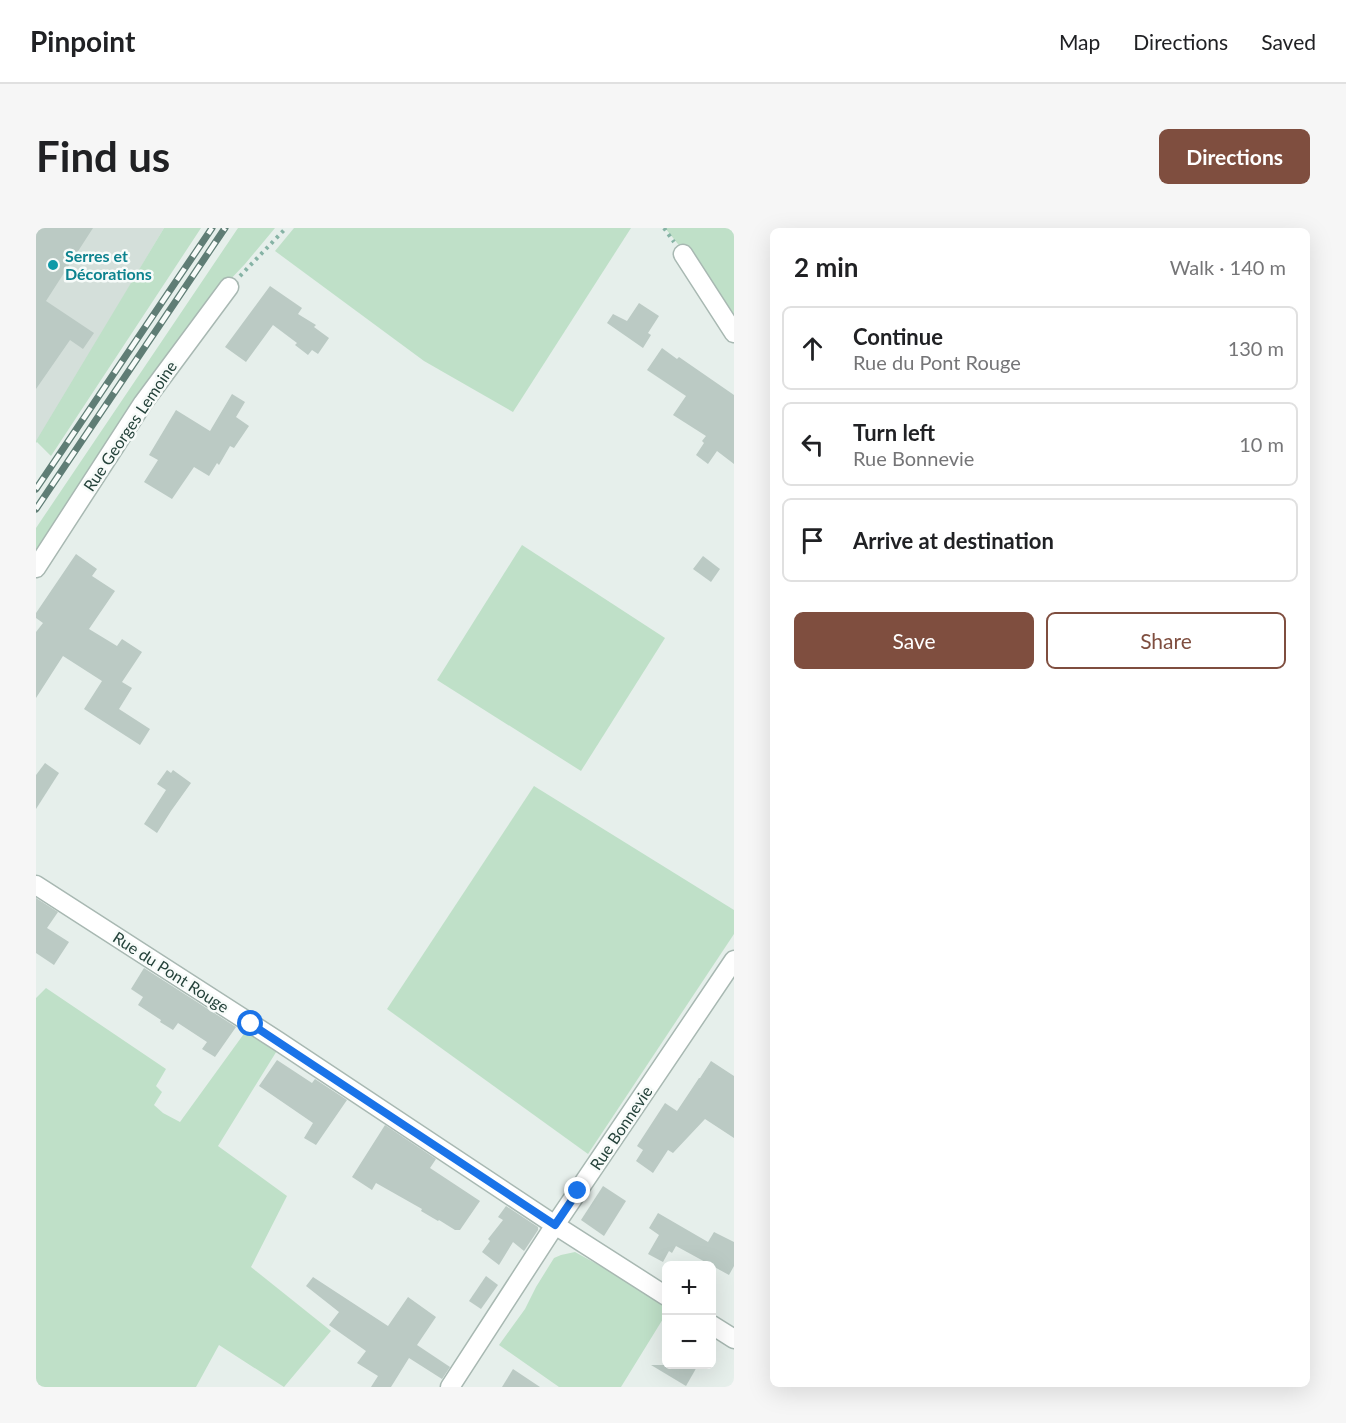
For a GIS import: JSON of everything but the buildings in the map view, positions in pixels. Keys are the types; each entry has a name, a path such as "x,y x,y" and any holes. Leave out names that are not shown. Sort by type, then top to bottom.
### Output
{"street":[{"path":"683,254 734,333"},
{"name":"Rue Georges Lemoine","path":"36,568 143,403 229,287"},
{"name":"Rue du Pont Rouge","path":"36,885 662,1293"},
{"name":"Rue Bonnevie","path":"450,1387 555,1225 734,960"},
{"path":"716,1328 734,1339"}],"path":[{"path":"229,287 286,228"}],"shaded area":[{"path":"36,228 164,228 37,442 36,441"}],"green space":[{"path":"164,228 201,228 51,456 36,441"},
{"path":"238,228 275,228 245,264 191,321 36,567 36,528"},
{"path":"294,228 631,228 513,412 424,361 275,251"},
{"path":"665,228 734,228 734,323 715,290"},
{"path":"522,545 665,638 581,771 437,680"},
{"path":"534,786 734,910 734,934 588,1154 387,1009"},
{"path":"46,988 166,1069 156,1086 162,1092 154,1105 180,1122 251,1024 278,1049 218,1146 287,1196 251,1267 331,1331 284,1387 219,1345 196,1387 39,1387 36,1385 36,998"},
{"path":"575,1252 662,1300 662,1320 621,1387 559,1387 499,1345 525,1309 554,1258"}],"railway":[{"path":"36,489 212,228"},
{"path":"36,509 225,228"}],"place":[{"name":"Serres et Décorations","path":"53,265"}],"route":[{"path":"251,1024 555,1225 578,1191"}]}
